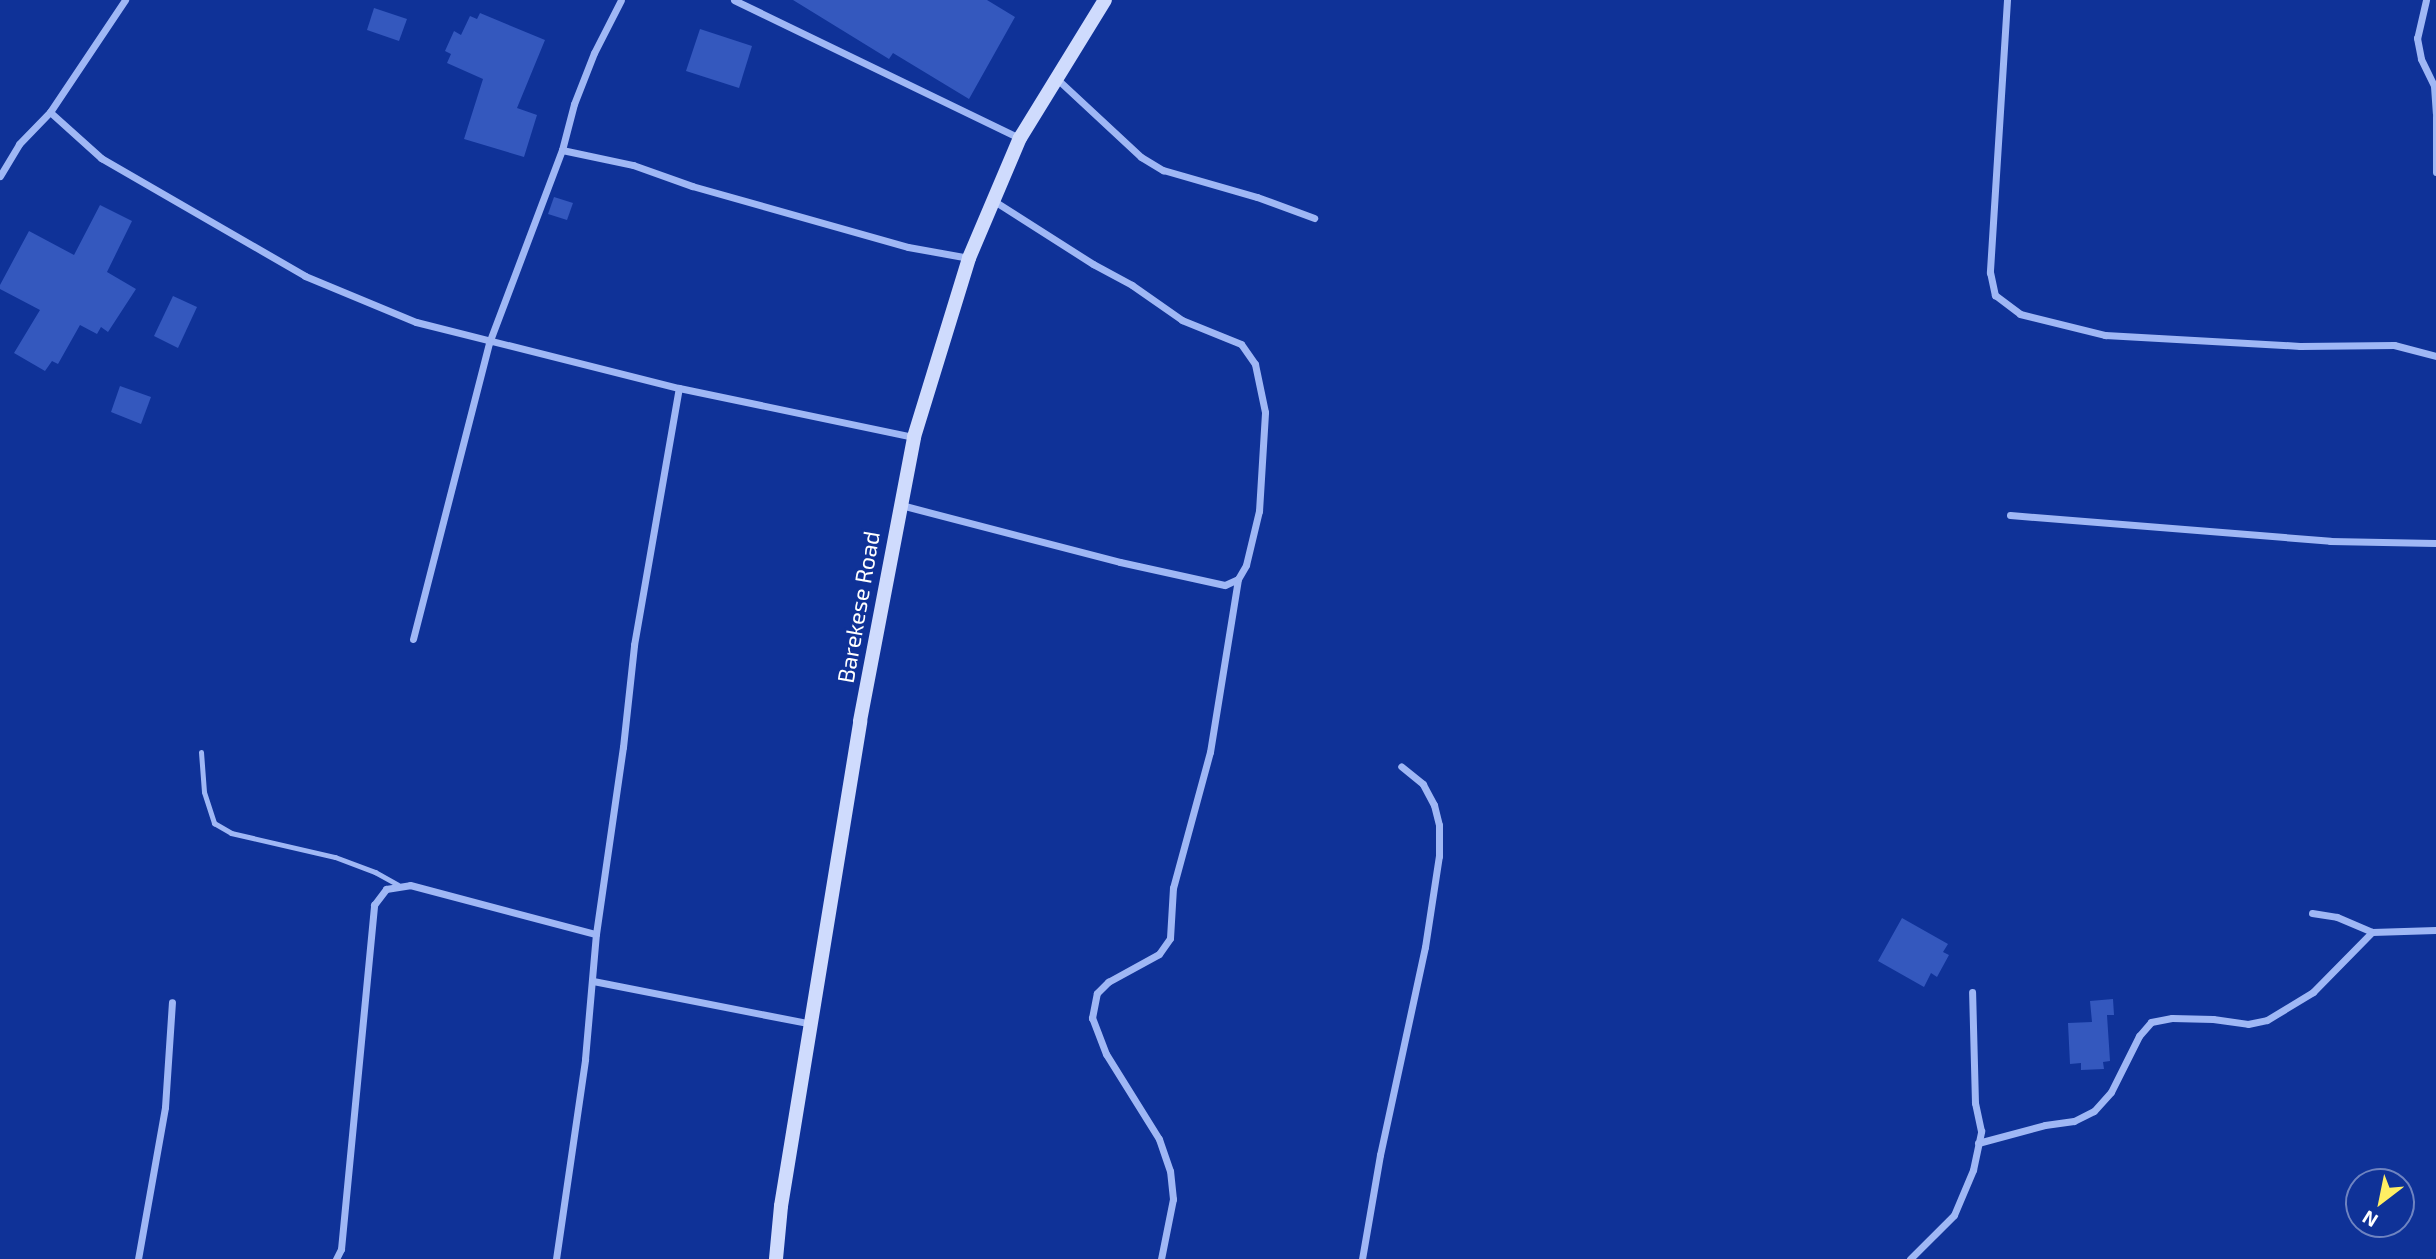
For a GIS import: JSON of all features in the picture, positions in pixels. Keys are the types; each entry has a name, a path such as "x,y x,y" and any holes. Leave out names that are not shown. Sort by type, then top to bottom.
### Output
{"main road":[{"name":"Barekese Road","path":"776,1259 781,1206 813,1024 860,721 914,437 969,258 1020,138 1105,0"}],"street":[{"path":"0,176 19,144 50,112 125,0"},
{"path":"412,639 445,501 489,343 562,150 574,104 594,53 621,0"},
{"path":"734,0 1020,138"},
{"path":"2007,0 1990,272 1995,295 2020,314 2105,335 2301,346 2394,345 2436,356"},
{"path":"2426,0 2417,38 2421,59 2434,86 2436,172"},
{"path":"1056,77 1141,157 1163,170 1258,197 1314,218"},
{"path":"50,112 101,158 305,275 416,322 489,343 679,388 914,437"},
{"path":"562,150 633,165 692,187 908,247 969,258"},
{"path":"994,201 1093,264 1132,285 1174,316 1241,344 1255,364 1265,412 1259,510 1246,565 1238,579 1210,752 1173,888 1170,938 1159,954 1108,982 1097,993 1092,1018 1105,1054 1159,1139 1170,1171 1173,1199 1161,1259"},
{"path":"556,1259 645,570 679,388"},
{"path":"900,505 1120,562 1225,585 1238,579"},
{"path":"2010,515 2330,541 2436,543"},
{"path":"1362,1259 1380,1155 1425,947 1439,856 1439,825 1434,805 1423,785 1401,766"},
{"path":"336,1259 341,1249 374,905 386,889 410,885 596,934"},
{"path":"2312,913 2337,917 2372,932 2436,930"},
{"path":"1978,1143 2074,1121 2094,1111 2111,1092 2139,1036 2151,1022 2172,1018 2213,1018 2248,1024 2267,1020 2313,992 2372,932"},
{"path":"593,981 813,1024"},
{"path":"1910,1259 1954,1216 1973,1170 1981,1131 1975,1103 1972,992"},
{"path":"138,1259 165,1107 172,1002"}],"lane":[{"path":"201,752 204,792 214,823 231,834 335,857 375,872 398,885"}],"building":[{"path":"793,0 987,0 1015,17 969,99 893,53 889,59"},
{"path":"374,8 407,19 399,41 367,30"},
{"path":"480,13 545,40 517,108 537,115 524,157 464,139 483,79 447,63 451,54 445,51 454,31 461,35 470,16 477,19"},
{"path":"700,29 752,46 739,88 686,71"},
{"path":"554,197 573,203 567,220 548,214"},
{"path":"100,205 132,221 107,272 136,289 108,332 101,327 97,334 80,325 58,364 52,361 45,371 14,353 40,310 0,289 0,285 29,231 74,255"},
{"path":"173,296 197,307 178,348 154,336"},
{"path":"120,386 151,397 141,424 111,412"},
{"path":"1902,918 1948,944 1943,952 1949,955 1937,977 1931,973 1924,987 1878,961"},
{"path":"2113,999 2114,1015 2107,1015 2110,1061 2103,1062 2104,1069 2081,1070 2081,1063 2070,1064 2068,1023 2092,1022 2090,1001"}]}
